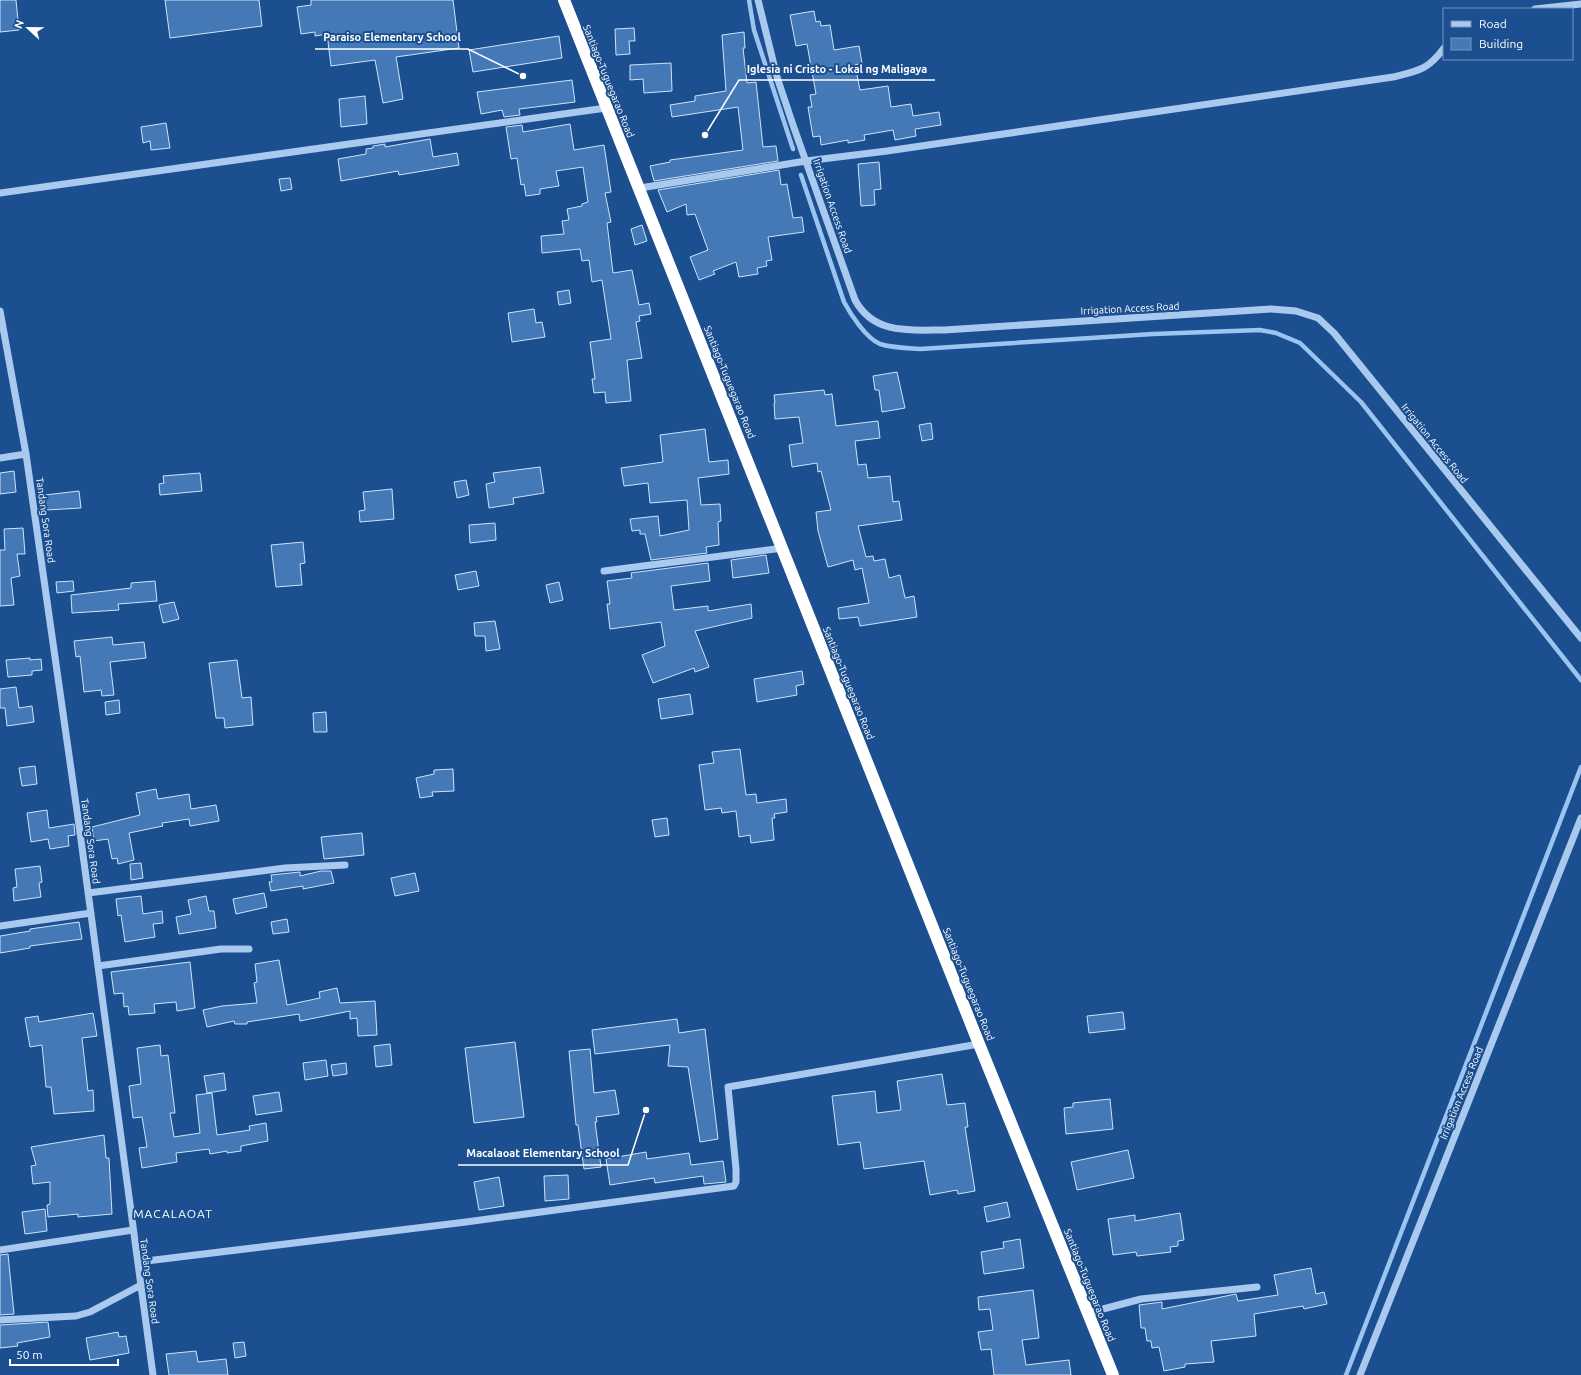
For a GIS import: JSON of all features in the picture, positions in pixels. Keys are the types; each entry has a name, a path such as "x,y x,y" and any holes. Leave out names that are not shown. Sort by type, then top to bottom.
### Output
{"highway":[{"name":"Santiago-Tuguegarao Road","path":"564,0 979,1044 1113,1375"}],"street":[{"name":"Irrigation Access Road","path":"758,0 777,76 855,300 861,312 876,323 894,329 944,330 1271,309 1296,311 1318,318 1334,334 1581,638"},
{"path":"1544,8 1581,4"},
{"path":"640,188 806,161 887,151 1393,77 1421,71 1438,57 1443,50"},
{"path":"0,193 606,108"},
{"name":"Tandang Sora Road","path":"0,311 26,454 91,912 153,1375"},
{"path":"0,458 26,454"},
{"path":"604,571 783,548"},
{"name":"Irrigation Access Road","path":"1360,1375 1581,818"},
{"path":"88,892 285,868 345,865"},
{"path":"0,926 91,912"},
{"path":"98,966 221,949 249,949"},
{"path":"138,1262 458,1223 734,1186 736,1182 736,1169 728,1087 979,1044"},
{"path":"0,1250 133,1230"},
{"path":"0,1320 76,1316 90,1312 142,1285"},
{"path":"1088,1313 1141,1299 1257,1287"}],"building":[{"path":"0,0 16,0 19,30 0,32"},
{"path":"165,0 259,0 262,26 170,38"},
{"path":"311,0 453,0 459,48 396,57 403,99 383,103 375,60 331,66 327,34 315,36 315,32 301,34 297,7 311,5"},
{"path":"814,11 816,22 820,21 821,26 830,25 834,50 859,46 862,63 855,65 860,90 888,86 891,107 911,104 913,116 939,112 941,125 915,129 916,136 895,140 893,130 864,135 865,140 848,143 848,140 821,145 820,136 813,137 808,107 812,107 810,95 816,94 807,44 796,46 790,15"},
{"path":"634,28 635,41 629,41 630,54 616,55 615,29"},
{"path":"744,32 745,48 743,48 747,83 756,82 763,147 776,146 778,161 654,181 650,166 670,162 670,160 743,150 738,107 672,117 670,105 695,101 695,96 726,91 722,35"},
{"path":"559,36 562,58 473,72 469,50"},
{"path":"671,63 672,91 644,93 643,79 630,80 630,65"},
{"path":"572,80 575,102 519,109 520,115 504,117 502,110 481,114 477,92"},
{"path":"365,96 367,124 341,127 339,99"},
{"path":"166,123 170,148 151,150 150,141 143,143 141,127"},
{"path":"570,124 574,150 604,145 611,192 605,193 611,222 607,223 613,273 632,270 639,305 649,303 651,314 639,316 640,321 636,322 642,358 627,360 631,401 606,403 605,392 594,393 592,379 595,379 590,342 611,339 602,280 592,282 589,260 582,261 580,249 542,253 541,236 564,234 562,221 569,220 567,209 582,206 582,204 588,202 583,167 556,171 559,186 540,189 540,194 526,196 524,184 521,185 517,158 511,159 506,127 522,125 523,132"},
{"path":"430,139 433,157 457,153 459,165 399,175 398,171 341,181 338,159 366,154 366,149 373,148 373,146 385,144 385,147"},
{"path":"879,162 881,189 874,190 875,205 861,206 858,164"},
{"path":"779,170 781,185 787,184 793,218 802,217 804,232 768,237 772,260 766,261 767,266 757,268 758,274 739,277 736,262 713,271 715,274 699,280 690,257 708,250 695,214 687,215 686,204 667,212 658,190"},
{"path":"290,178 292,189 281,191 279,179"},
{"path":"642,225 647,241 635,245 631,229"},
{"path":"569,290 571,303 559,305 557,292"},
{"path":"534,309 536,323 542,322 545,337 512,342 508,313"},
{"path":"897,372 905,408 882,412 879,390 875,390 873,376"},
{"path":"824,390 825,395 832,394 836,426 878,421 880,438 855,441 858,465 866,464 868,478 890,476 893,502 899,501 902,520 858,526 866,557 873,556 874,561 885,559 889,578 900,575 905,598 914,596 917,617 860,626 858,617 839,619 838,608 869,603 862,568 855,570 853,560 828,567 818,531 816,512 831,510 821,471 818,472 817,463 792,467 789,445 803,443 799,417 775,419 774,395"},
{"path":"931,423 933,439 922,441 919,425"},
{"path":"705,429 709,462 728,460 729,474 698,478 701,505 720,504 721,521 718,522 719,545 706,547 707,553 651,560 645,534 640,534 640,530 632,531 630,519 658,516 660,536 689,530 687,500 650,503 648,483 624,486 621,468 663,462 660,435"},
{"path":"540,467 544,493 513,498 514,504 489,508 486,484 495,482 493,473"},
{"path":"14,471 16,492 0,494 0,473"},
{"path":"200,473 202,491 160,495 159,484 164,483 163,476"},
{"path":"466,480 469,495 457,498 454,482"},
{"path":"392,489 394,519 360,522 359,511 365,510 363,492"},
{"path":"79,491 81,508 46,510 45,495"},
{"path":"495,523 496,540 470,543 469,525"},
{"path":"23,528 25,554 17,554 20,576 11,578 14,605 0,606 0,550 5,550 4,529"},
{"path":"303,542 305,563 300,564 302,585 276,587 271,545"},
{"path":"766,555 769,573 733,578 731,560"},
{"path":"708,563 710,581 671,586 674,610 708,606 708,611 751,604 752,618 695,631 709,667 695,672 694,668 653,683 642,655 665,646 661,622 610,629 607,604 610,604 607,581 632,578 631,573"},
{"path":"476,571 479,586 458,590 455,575"},
{"path":"73,581 74,591 57,593 56,582"},
{"path":"155,581 157,601 118,604 119,610 72,613 71,595 131,588 131,583"},
{"path":"559,582 563,600 550,603 546,585"},
{"path":"174,602 179,619 163,623 159,605"},
{"path":"495,621 500,649 486,651 485,636 475,636 474,623"},
{"path":"112,637 113,645 144,642 146,658 110,662 114,695 102,696 101,690 84,692 80,656 76,657 74,641"},
{"path":"30,658 30,660 41,659 42,670 32,671 32,675 8,677 6,660"},
{"path":"237,660 242,698 251,697 253,725 225,728 224,718 216,718 209,663"},
{"path":"802,671 804,684 796,686 797,695 757,702 754,679"},
{"path":"16,687 19,708 32,706 34,722 7,726 5,708 0,708 0,689"},
{"path":"690,694 693,714 661,719 658,699"},
{"path":"119,700 120,713 106,715 105,702"},
{"path":"326,712 327,732 314,732 313,713"},
{"path":"740,749 746,795 756,794 757,803 786,799 787,812 774,814 775,818 772,818 774,840 751,843 750,835 739,837 736,811 722,813 721,808 705,810 699,765 714,763 712,752"},
{"path":"35,766 37,784 22,786 19,768"},
{"path":"453,769 454,791 432,792 433,796 420,798 416,778 434,774 434,770"},
{"path":"156,789 158,799 189,794 191,809 216,805 219,821 190,826 189,819 162,823 163,826 129,833 134,860 118,864 117,858 112,859 108,839 94,841 92,827 140,815 136,793"},
{"path":"47,810 49,828 74,824 75,835 68,836 69,846 50,849 48,839 31,842 27,813"},
{"path":"667,818 669,835 655,837 652,820"},
{"path":"362,833 364,855 324,859 321,837"},
{"path":"141,863 143,878 131,880 130,864"},
{"path":"40,866 42,882 39,883 41,897 14,901 13,888 17,887 15,869"},
{"path":"321,871 331,871 334,883 303,889 303,886 271,891 269,882 272,882 271,875 300,872 300,876"},
{"path":"415,873 419,891 395,896 391,878"},
{"path":"264,893 267,907 236,914 233,899"},
{"path":"141,896 143,914 162,911 163,923 153,924 155,937 125,942 121,915 118,916 116,899"},
{"path":"206,896 209,911 214,911 216,928 179,934 176,917 191,914 188,900"},
{"path":"287,919 289,932 273,934 271,922"},
{"path":"79,922 82,939 30,946 30,948 0,953 0,936 30,931 30,929"},
{"path":"279,960 287,1005 320,998 319,992 337,988 340,1003 375,1001 377,1035 358,1036 357,1018 350,1019 350,1011 300,1021 299,1014 247,1022 247,1024 235,1024 234,1021 207,1027 203,1010 222,1006 257,1003 254,983 257,982 255,964"},
{"path":"190,962 195,1008 177,1011 176,1002 154,1004 155,1013 129,1015 128,1006 124,1007 123,993 114,994 111,972"},
{"path":"1123,1012 1125,1029 1089,1033 1087,1016"},
{"path":"93,1013 97,1036 82,1038 88,1091 93,1090 94,1111 54,1114 51,1087 46,1087 42,1045 30,1047 25,1018 38,1016 39,1022"},
{"path":"677,1019 679,1033 705,1029 718,1139 700,1142 688,1067 668,1066 670,1045 595,1054 592,1030"},
{"path":"515,1042 524,1117 474,1123 465,1048"},
{"path":"390,1044 392,1065 376,1067 374,1046"},
{"path":"160,1045 161,1056 168,1055 175,1113 170,1113 174,1137 200,1133 196,1095 212,1093 217,1135 250,1130 249,1126 266,1123 268,1141 241,1146 241,1151 227,1153 227,1151 210,1154 209,1149 176,1153 177,1162 142,1168 139,1148 147,1147 142,1117 133,1118 129,1086 141,1084 137,1048"},
{"path":"590,1049 594,1093 615,1090 619,1114 596,1117 597,1122 595,1122 601,1167 584,1169 578,1125 576,1125 569,1051"},
{"path":"326,1060 328,1076 305,1080 303,1063"},
{"path":"346,1063 347,1074 333,1076 331,1065"},
{"path":"224,1073 226,1090 207,1093 204,1076"},
{"path":"942,1074 947,1105 965,1103 968,1127 965,1127 975,1191 958,1194 957,1190 930,1195 924,1161 864,1169 860,1142 838,1145 832,1096 875,1091 877,1113 901,1110 897,1081"},
{"path":"279,1092 282,1111 256,1115 253,1096"},
{"path":"1110,1099 1113,1129 1066,1134 1064,1108 1073,1107 1073,1103"},
{"path":"104,1135 106,1158 109,1158 112,1214 78,1217 78,1214 48,1217 47,1205 50,1204 50,1182 33,1184 31,1166 36,1165 31,1147"},
{"path":"1128,1150 1134,1178 1077,1190 1071,1162"},
{"path":"646,1152 647,1159 689,1153 691,1165 723,1161 726,1182 704,1184 703,1176 655,1183 654,1178 610,1185 606,1159"},
{"path":"568,1175 569,1199 545,1201 544,1176"},
{"path":"499,1177 504,1206 479,1210 474,1182"},
{"path":"1007,1202 1010,1217 987,1222 984,1207"},
{"path":"45,1209 47,1231 25,1234 22,1212"},
{"path":"1180,1213 1184,1240 1178,1241 1178,1246 1170,1247 1171,1252 1137,1256 1136,1252 1113,1255 1108,1219 1135,1215 1135,1221"},
{"path":"1020,1239 1024,1268 984,1274 981,1252 1004,1248 1003,1242"},
{"path":"8,1254 14,1314 0,1315 0,1255"},
{"path":"1311,1268 1316,1294 1324,1292 1327,1304 1304,1309 1303,1306 1254,1314 1256,1336 1211,1341 1214,1362 1185,1364 1185,1367 1164,1371 1159,1347 1152,1348 1151,1341 1147,1341 1145,1328 1141,1328 1139,1305 1162,1302 1162,1309 1236,1294 1238,1301 1278,1295 1274,1275"},
{"path":"1033,1290 1039,1338 1022,1340 1026,1365 1069,1360 1071,1375 994,1375 991,1349 981,1350 978,1332 993,1330 990,1309 979,1310 978,1297"},
{"path":"48,1322 50,1337 17,1343 18,1346 0,1348 0,1325"},
{"path":"118,1332 119,1337 126,1336 129,1353 90,1360 86,1338"},
{"path":"244,1342 246,1356 235,1358 233,1343"},
{"path":"196,1351 198,1362 226,1359 228,1375 169,1375 166,1354"}],"waterway":[{"path":"749,0 754,30 793,149"},
{"path":"801,175 844,302 864,332 880,344 920,349 1153,334 1260,330 1276,333 1300,343 1361,402 1581,680"},
{"path":"1346,1375 1581,767"}],"place":[{"name":"Paraiso Elementary School","path":"523,76"},
{"name":"Iglesia ni Cristo - Lokal ng Maligaya","path":"705,135"},
{"name":"Macalaoat Elementary School","path":"646,1110"}],"district":[{"name":"MACALAOAT","path":"173,1214"}]}
